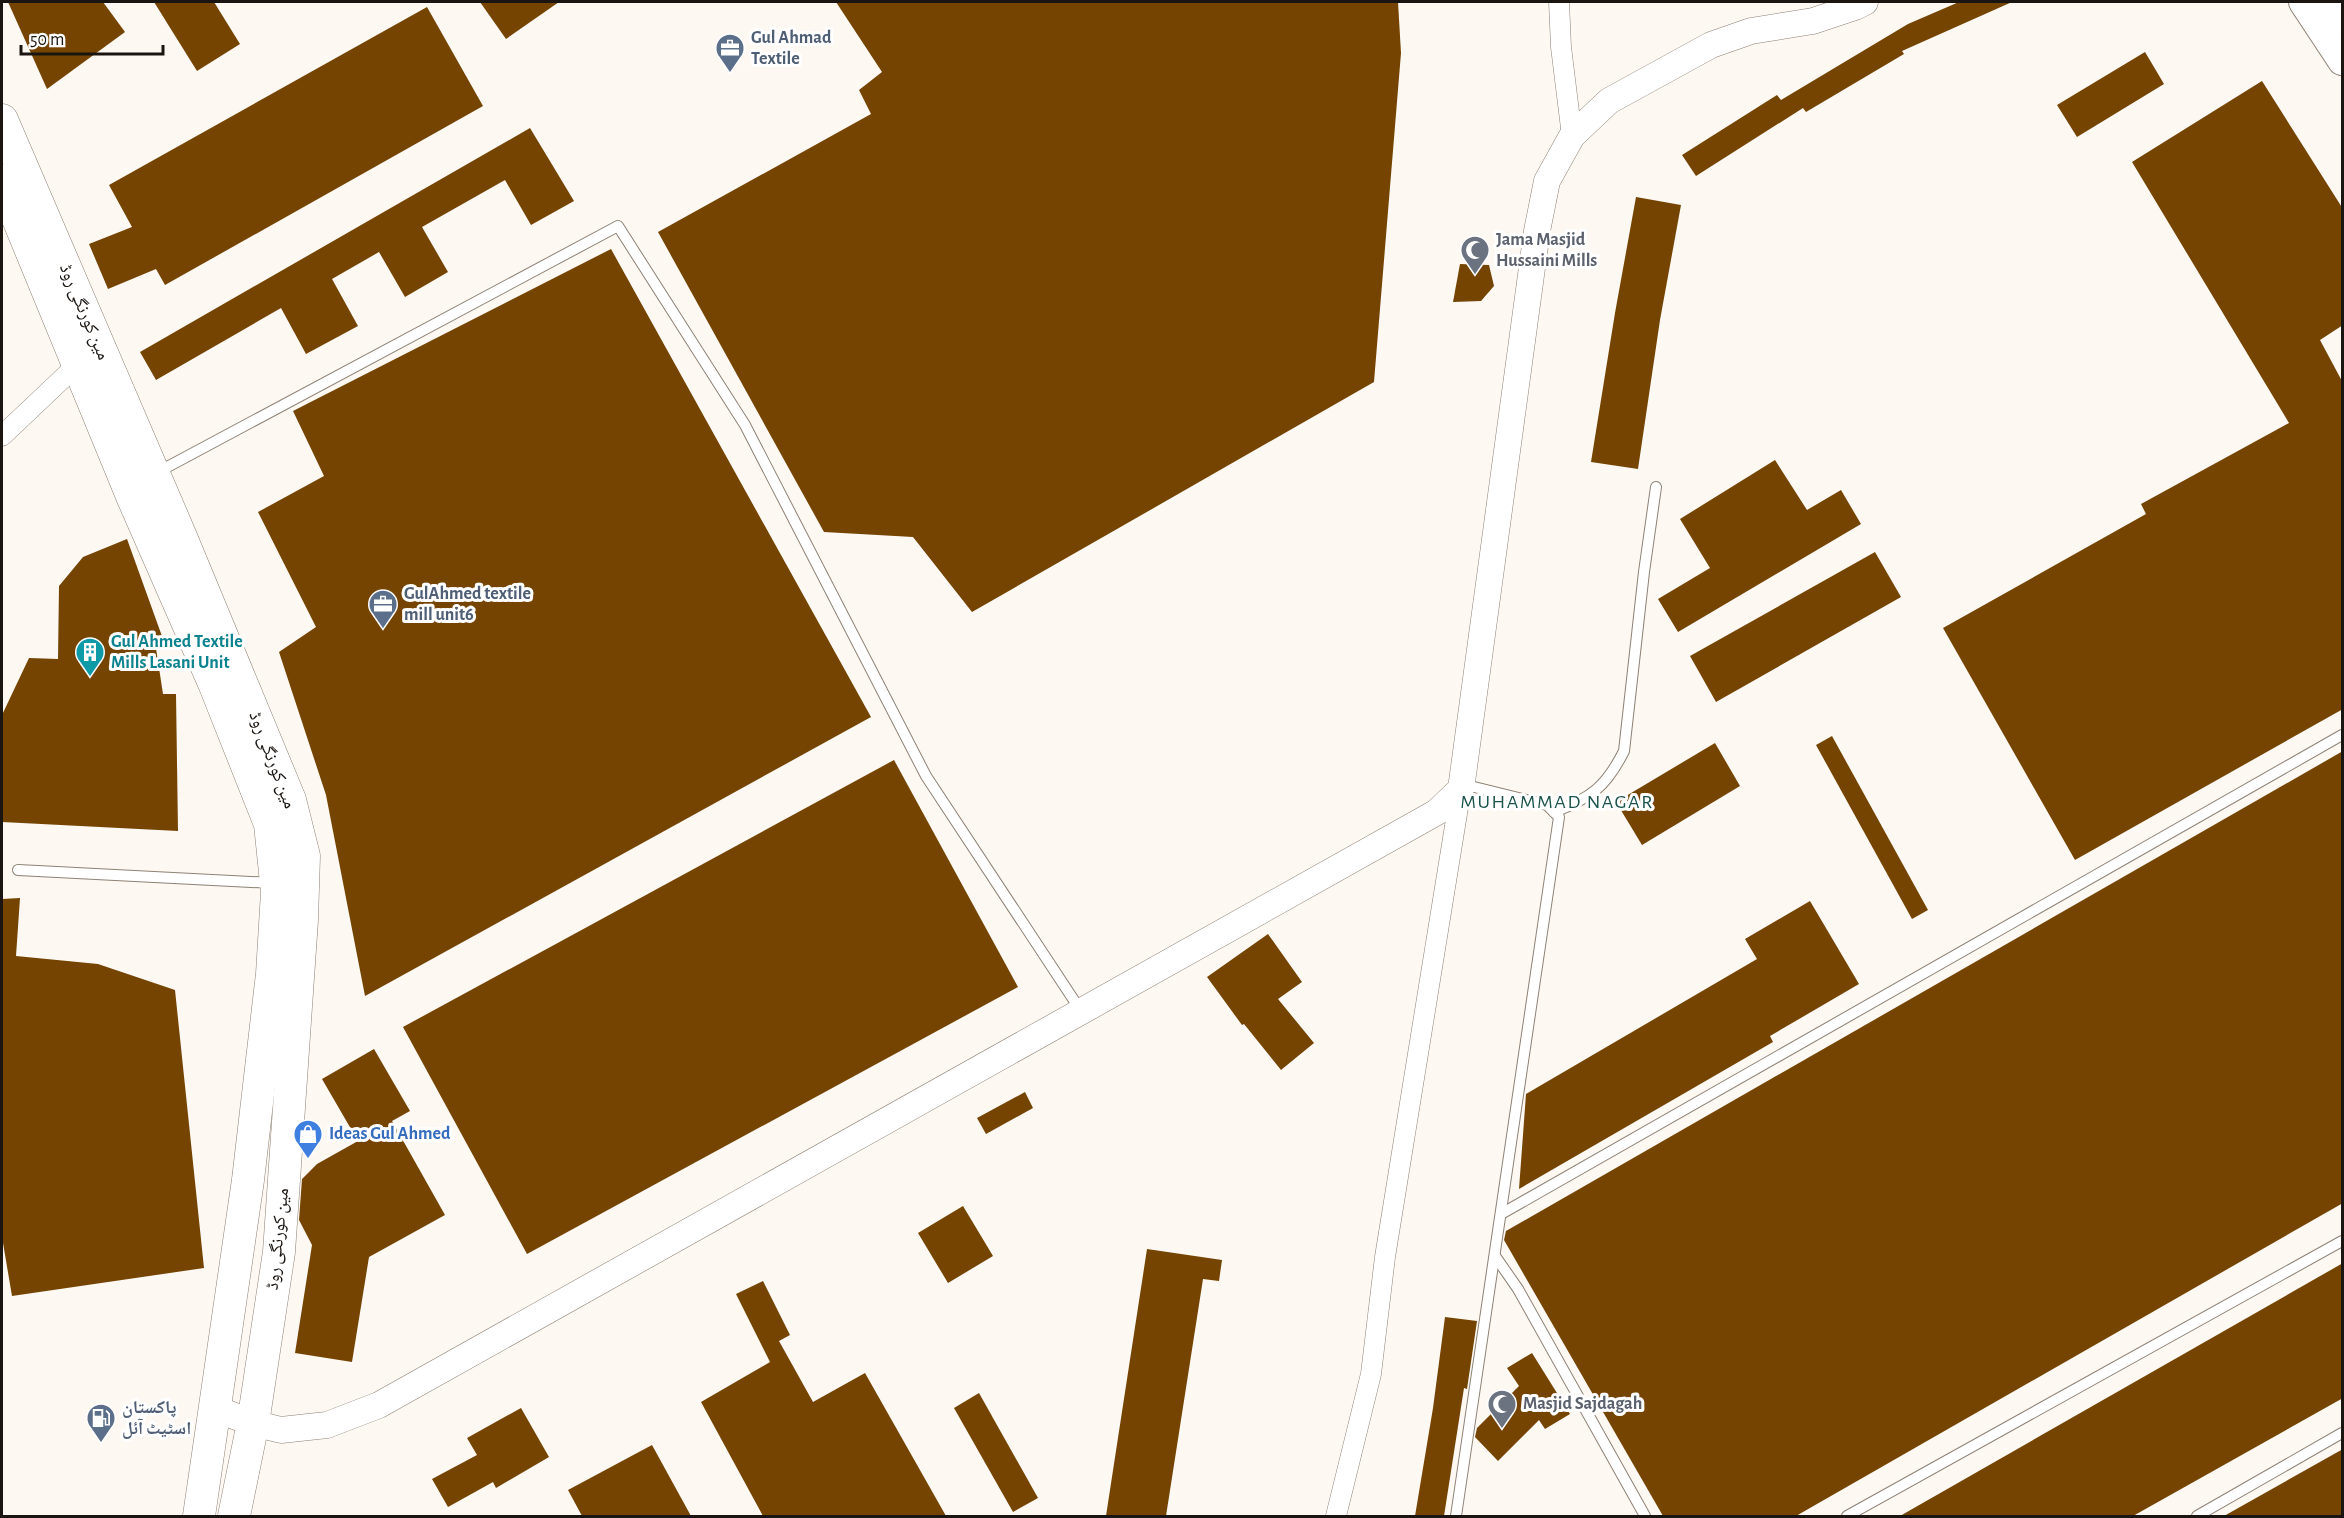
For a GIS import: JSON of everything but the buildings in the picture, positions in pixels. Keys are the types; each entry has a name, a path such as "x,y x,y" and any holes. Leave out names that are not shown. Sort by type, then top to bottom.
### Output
{"main road":[{"path":"2303,2 2343,61"},
{"path":"2331,2 2343,20"},
{"name":"مین کورنگی روڈ","path":"2,120 290,800 304,856 302,920 279,1252 253,1423 234,1516"},
{"name":"مین کورنگی روڈ","path":"2,180 10,226 78,364 214,683 270,824 276,883 272,974 248,1180 199,1516"}],"street":[{"path":"1559,2 1561,47 1572,136"},
{"path":"1336,1516 1371,1374 1385,1257 1462,787 1537,231 1547,181 1572,136 1609,101 1711,45 1751,31 1813,21 1865,2"},
{"path":"2,436 78,364"},
{"path":"216,1409 253,1423 281,1430 327,1425 379,1405 1437,812 1462,787"}],"lane":[{"path":"153,475 618,226 745,425 926,776 1081,1012"},
{"path":"1554,812 1577,804 1598,789 1613,773 1624,751 1656,487"},
{"path":"1501,1214 2343,735"},
{"path":"1456,1516 1559,817 1547,805 1462,787"},
{"path":"18,870 276,883"},
{"path":"1847,1516 2343,1241"},
{"path":"1495,1256 1518,1289 1645,1516"},
{"path":"2197,1516 2343,1433"}],"place":[{"name":"Gul Ahmad Textile","path":"730,74"},
{"name":"Jama Masjid Hussaini Mills","path":"1475,276"},
{"name":"GulAhmed textile mill unit6","path":"383,630"},
{"name":"Gul Ahmed Textile Mills Lasani Unit","path":"90,678"},
{"name":"Ideas Gul Ahmed","path":"308,1160"},
{"name":"Masjid Sajdagah","path":"1502,1430"},
{"name":"پاکستان اسٹیٹ آئل","path":"101,1444"}],"district":[{"name":"MUHAMMAD NAGAR","path":"1557,802"}]}
